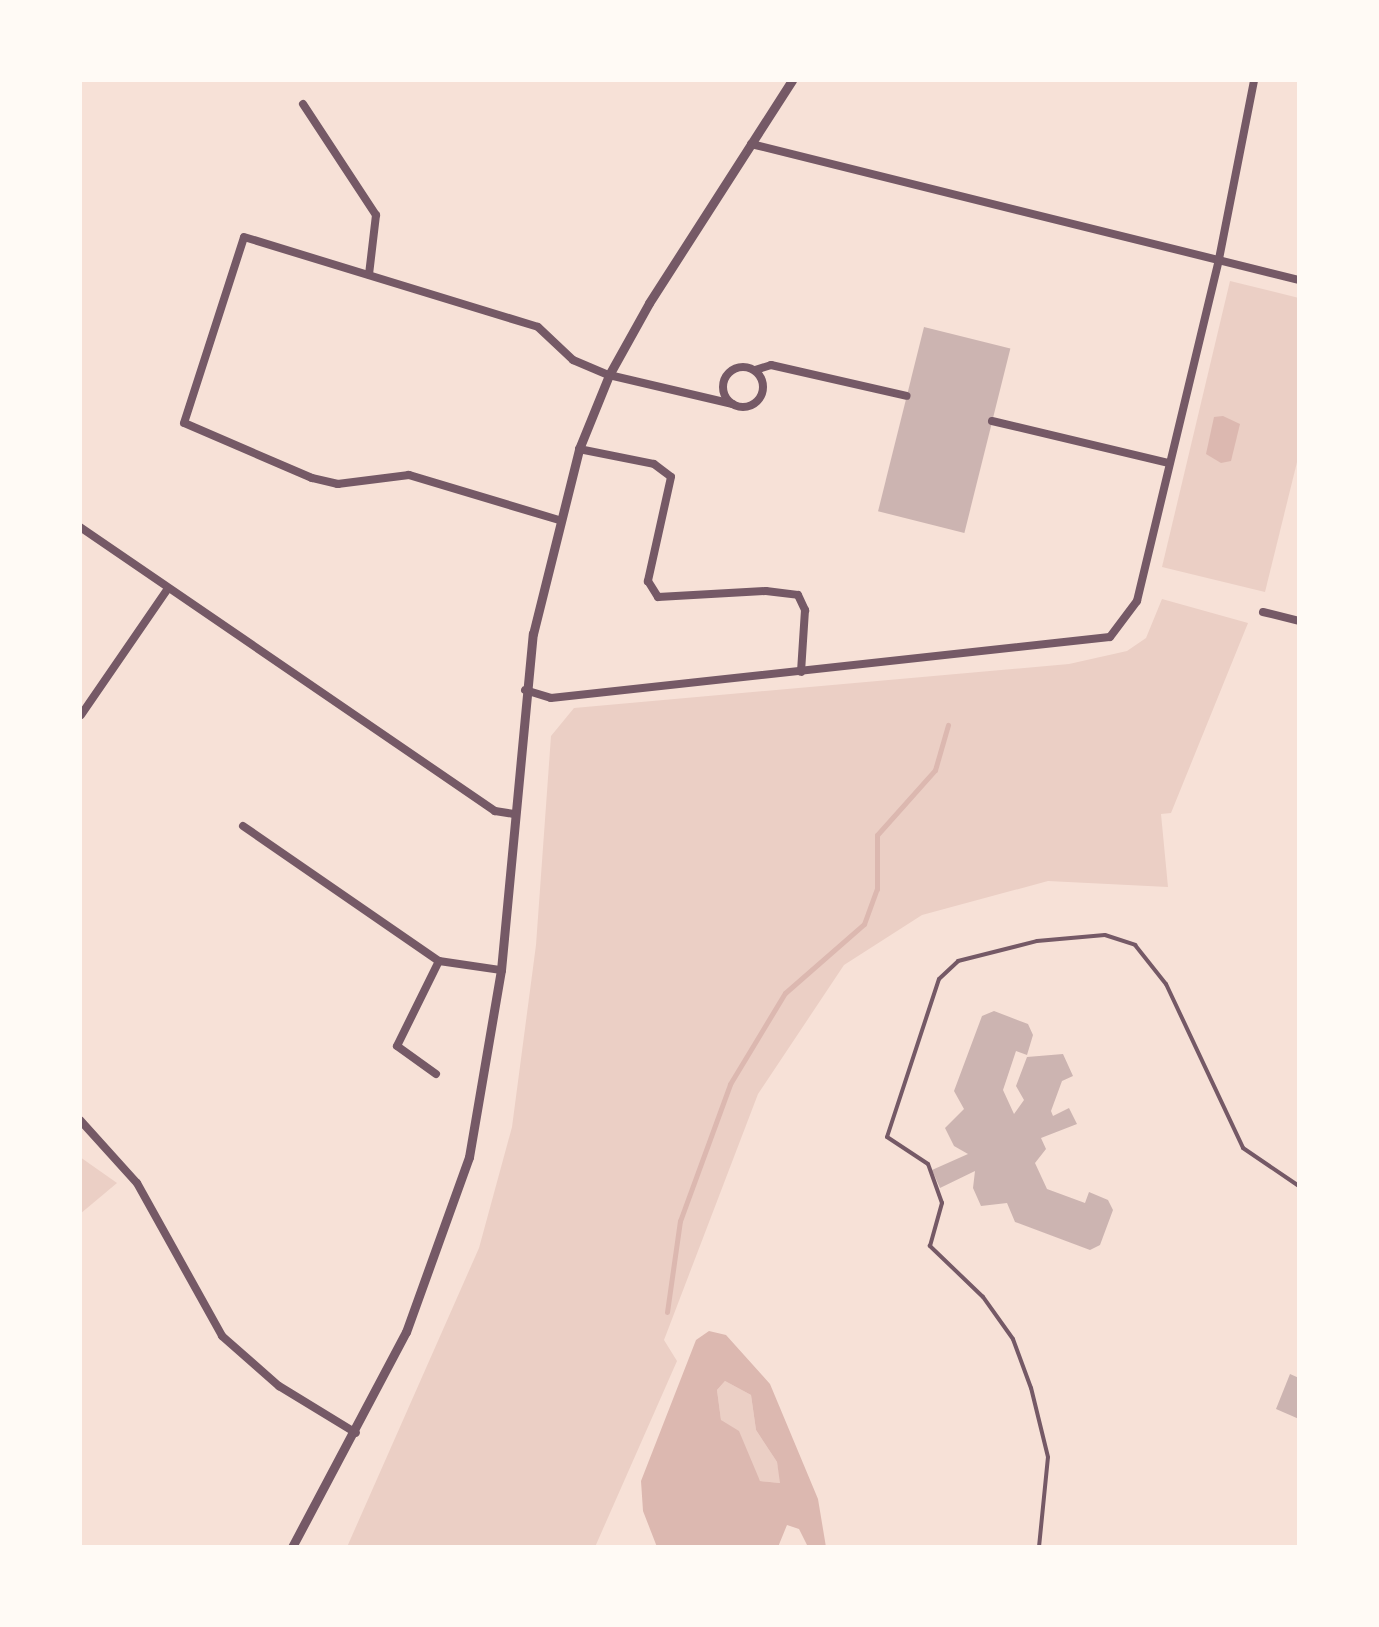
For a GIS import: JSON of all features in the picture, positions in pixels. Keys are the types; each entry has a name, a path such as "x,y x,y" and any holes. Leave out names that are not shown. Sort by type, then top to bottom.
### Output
{"street":[{"path":"292,1547 356,1433 419,1302 458,1198 488,1072 502,970 525,690 559,520 578,448 608,375 792,80"},
{"path":"525,690 551,698 1110,637 1137,601 1219,259 1254,80"},
{"path":"303,104 376,215 369,275"},
{"path":"751,144 1299,280"},
{"path":"559,520 409,475 338,484 312,478 184,423 244,236 538,327 572,360 608,375 747,406 761,395 755,370"},
{"path":"733,404 724,392 729,374 743,367 755,370 771,365 907,396"},
{"path":"992,421 1168,463"},
{"path":"578,448 654,464 671,477 648,581 658,596 798,596 805,610 801,672"},
{"path":"80,528 495,811 514,814"},
{"path":"81,714 167,590"},
{"path":"1263,612 1299,620"},
{"path":"244,826 440,961 502,970"},
{"path":"436,1074 398,1046 440,961"},
{"path":"80,1120 138,1183 222,1336 279,1386 356,1433"}],"lane":[{"path":"1039,1547 1048,1457 1032,1388 1013,1339 983,1297 930,1246 942,1203 928,1164 887,1137 928,1004 947,969 987,951 1106,935 1135,945 1166,984 1243,1148 1299,1186"}],"shaded area":[{"path":"1230,281 1299,298 1299,454 1265,592 1162,567"},
{"path":"1223,416 1240,424 1231,461 1221,463 1206,454 1214,417"},
{"path":"1162,599 1248,623 1171,813 1161,814 1168,887 1048,881 922,915 844,965 758,1094 664,1340 677,1361 595,1547 347,1547 479,1248 512,1127 536,945 551,736 574,708 1069,664 1127,651 1146,638"},
{"path":"80,1157 117,1183 80,1214"},
{"path":"709,1331 726,1335 770,1384 818,1499 826,1547 808,1547 799,1529 787,1525 778,1547 657,1547 643,1511 641,1481 696,1340","holes":["725,1381 751,1395 756,1430 777,1462 780,1483 760,1481 739,1431 721,1420 717,1390"]},
{"path":"725,1381 751,1395 756,1430 777,1462 781,1483 760,1481 721,1420 717,1390"}],"building":[{"path":"924,327 1010,349 964,533 878,511"},
{"path":"994,1011 1028,1024 1033,1035 1027,1055 1016,1051 1003,1090 1014,1114 1024,1100 1016,1086 1027,1057 1063,1054 1073,1076 1062,1081 1051,1111 1053,1116 1069,1108 1077,1124 1041,1138 1046,1149 1035,1163 1047,1189 1085,1203 1089,1192 1108,1200 1113,1210 1100,1245 1090,1250 1015,1222 1007,1203 981,1206 973,1188 975,1171 940,1188 932,1170 968,1154 954,1146 945,1128 964,1109 954,1091 982,1016"},
{"path":"1290,1374 1299,1378 1299,1419 1276,1409"}],"waterway":[{"path":"667,1312 680,1221 730,1084 785,993 864,924 877,889 877,835 935,770 948,725"}]}
